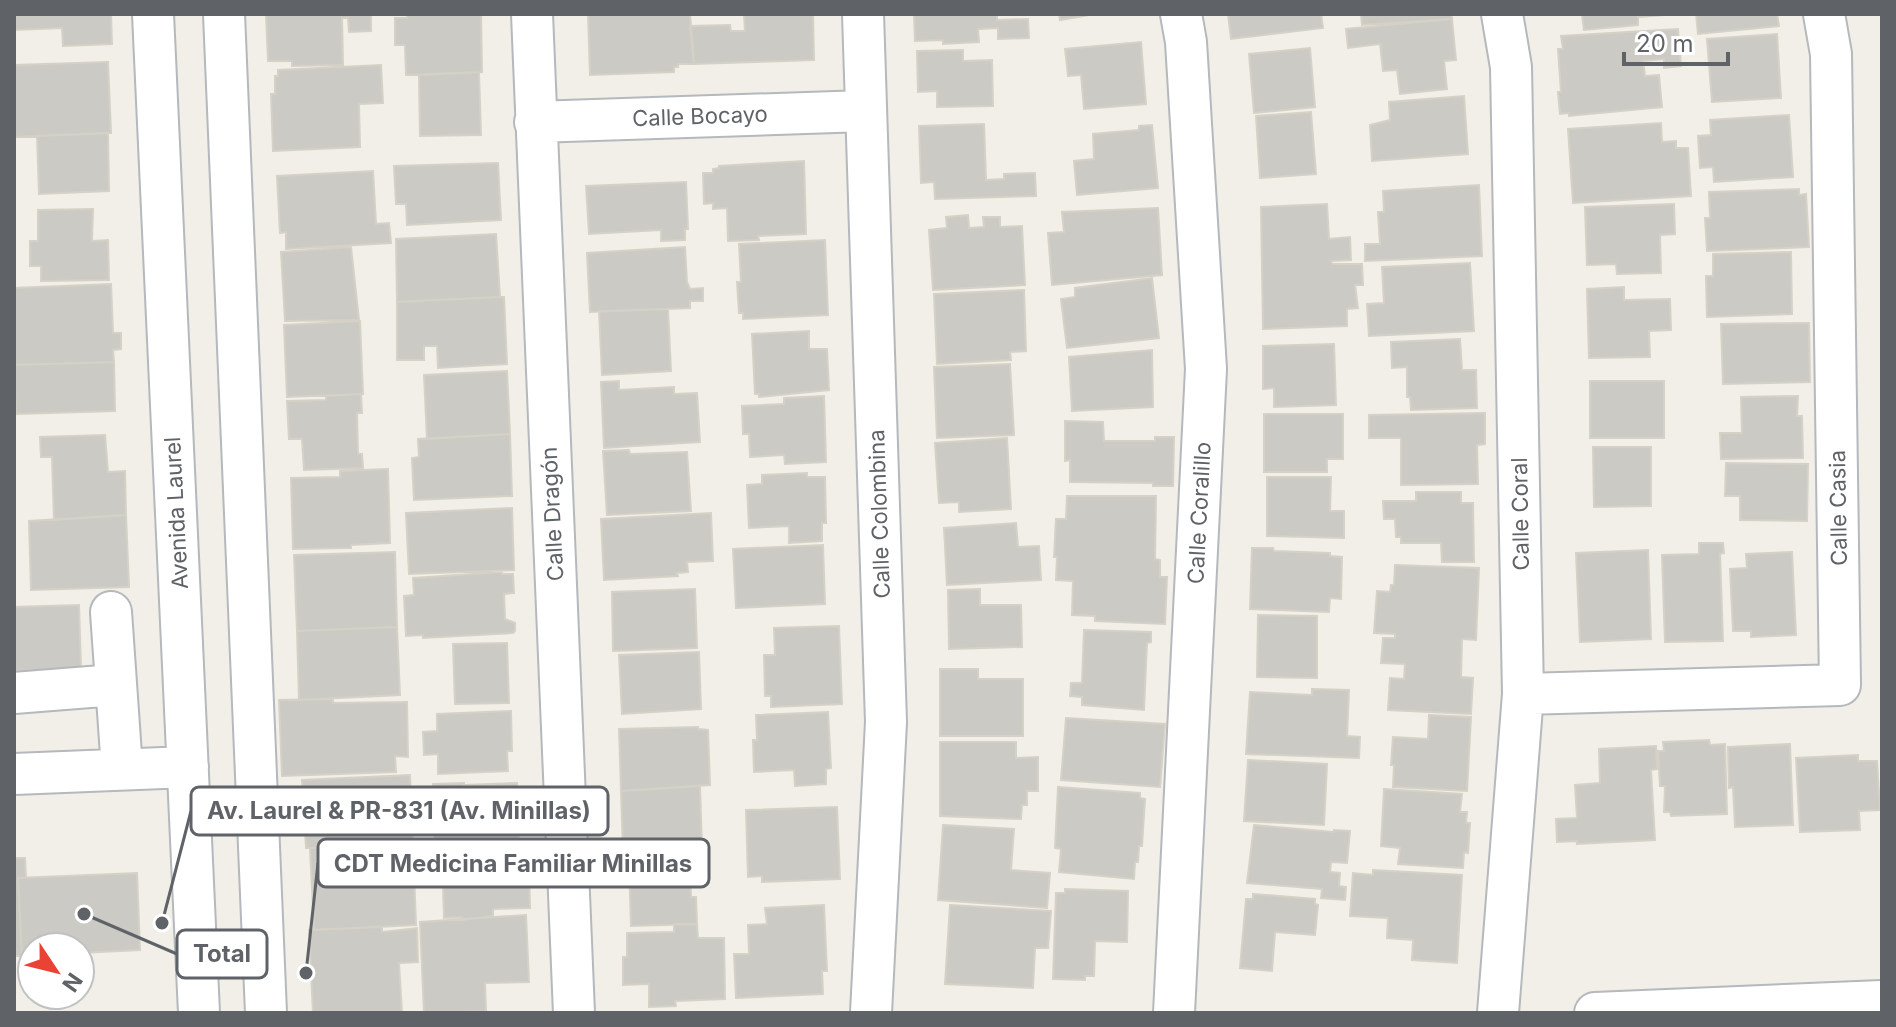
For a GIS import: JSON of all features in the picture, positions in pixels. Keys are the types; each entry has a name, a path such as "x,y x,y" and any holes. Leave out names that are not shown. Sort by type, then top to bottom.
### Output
{"street":[{"name":"Avenida Laurel","path":"153,14 199,1013"},
{"path":"224,14 266,1013"},
{"name":"Calle Dragón","path":"532,14 574,1013"},
{"name":"Calle Colombina","path":"863,14 886,722 871,1013"},
{"name":"Calle Coralillo","path":"1174,1013 1206,369 1186,42 1181,14"},
{"name":"Calle Coral","path":"1498,1013 1523,694 1511,67 1502,14"},
{"name":"Calle Casia","path":"1523,694 1840,685 1831,68 1824,14"},
{"name":"Calle Bocayo","path":"535,122 865,111"},
{"path":"111,612 122,769"},
{"path":"14,693 115,685"},
{"path":"14,774 188,767"},
{"path":"1595,1013 1820,1008 1882,1001"}],"building":[{"path":"14,14 111,14 112,44 63,46 62,28 14,30"},
{"path":"266,14 371,14 371,31 349,32 348,18 342,18 343,65 292,66 292,61 268,61"},
{"path":"407,14 481,14 482,72 406,75 405,45 395,45 395,18 407,18"},
{"path":"588,14 690,14 694,64 678,64 674,72 590,75"},
{"path":"729,14 813,14 814,60 694,64 690,26 730,25 731,31 745,31 744,15"},
{"path":"914,14 997,14 997,20 1028,19 1029,38 998,39 998,28 978,29 979,42 943,44 943,40 915,41"},
{"path":"1059,14 1095,14 1060,20"},
{"path":"1228,14 1321,14 1323,28 1231,39"},
{"path":"1361,14 1451,14 1452,19 1362,25"},
{"path":"1582,14 1664,15 1638,17 1638,25 1584,30"},
{"path":"1696,14 1777,14 1779,26 1698,34"},
{"path":"1452,19 1456,60 1444,61 1447,89 1400,94 1397,70 1383,71 1380,44 1348,48 1346,29"},
{"path":"1678,29 1681,66 1664,68 1664,59 1643,61 1645,76 1659,75 1662,107 1569,116 1569,113 1560,114 1558,49 1563,49 1561,36"},
{"path":"1777,34 1781,98 1712,102 1707,39"},
{"path":"1141,42 1146,104 1084,109 1081,75 1068,76 1065,49"},
{"path":"1310,48 1315,107 1254,113 1249,54"},
{"path":"963,50 963,61 992,60 993,106 937,107 937,91 918,92 917,51"},
{"path":"108,62 111,133 14,137 14,65"},
{"path":"381,65 383,103 359,104 360,147 273,151 271,94 275,94 278,70"},
{"path":"479,72 481,135 420,136 419,75"},
{"path":"1464,96 1468,154 1372,161 1370,125 1390,120 1389,102"},
{"path":"1311,112 1316,174 1260,178 1256,116"},
{"path":"1789,115 1793,177 1714,182 1713,167 1700,168 1698,136 1711,135 1710,120"},
{"path":"1661,123 1662,142 1676,141 1676,148 1688,148 1691,196 1573,203 1568,129"},
{"path":"984,124 986,180 1004,179 1004,174 1035,173 1036,196 935,199 934,182 921,183 919,126"},
{"path":"1152,125 1158,188 1077,195 1074,161 1094,159 1093,134 1139,130 1139,126"},
{"path":"108,133 109,191 39,194 37,136"},
{"path":"804,161 806,234 728,241 727,208 713,209 713,203 704,204 703,173 713,173 713,169 719,166"},
{"path":"498,163 501,220 407,225 406,204 396,204 394,166"},
{"path":"373,171 376,224 389,223 391,243 286,249 286,232 280,233 277,176"},
{"path":"686,182 688,229 685,229 685,240 661,241 661,230 589,234 586,186"},
{"path":"1479,185 1482,256 1365,261 1365,244 1380,244 1378,212 1384,212 1383,191"},
{"path":"1799,189 1799,195 1806,194 1809,247 1707,251 1705,218 1710,218 1709,192"},
{"path":"1327,204 1329,239 1350,237 1351,260 1331,261 1332,264 1362,264 1363,285 1355,285 1358,308 1347,309 1347,326 1263,329 1261,207"},
{"path":"1674,204 1675,234 1660,235 1661,273 1617,274 1616,264 1587,265 1585,207"},
{"path":"1158,208 1162,275 1052,285 1048,233 1064,232 1062,212"},
{"path":"93,209 92,241 108,240 109,280 41,281 41,266 30,266 30,241 38,241 38,210"},
{"path":"968,215 969,228 984,227 983,217 1000,217 1000,227 1022,226 1025,285 933,290 929,230 947,228 946,217"},
{"path":"496,234 500,297 397,302 396,239"},
{"path":"825,240 828,315 743,319 743,313 739,313 737,282 741,282 739,244"},
{"path":"351,247 359,320 285,321 281,252"},
{"path":"685,247 687,282 690,289 703,288 703,301 690,301 690,308 590,312 587,253"},
{"path":"1791,252 1792,314 1707,317 1706,276 1713,276 1713,254"},
{"path":"1470,263 1474,331 1369,336 1367,304 1384,303 1382,267"},
{"path":"1152,278 1159,338 1067,348 1061,299 1075,297 1075,288"},
{"path":"111,284 113,333 121,333 121,349 113,350 114,362 14,365 14,288"},
{"path":"1624,287 1624,300 1670,299 1671,330 1649,331 1650,357 1589,358 1587,289"},
{"path":"1024,290 1026,351 1010,352 1011,360 937,364 934,294"},
{"path":"504,297 507,364 438,368 437,346 424,346 424,360 397,360 397,302"},
{"path":"668,309 671,371 602,375 599,311"},
{"path":"360,321 363,394 287,397 284,325"},
{"path":"1809,323 1810,382 1723,384 1721,324"},
{"path":"809,331 809,349 827,349 829,390 759,397 755,394 752,334"},
{"path":"1460,339 1462,370 1476,370 1477,408 1411,410 1410,397 1407,397 1407,367 1392,368 1391,342"},
{"path":"1334,344 1336,405 1274,407 1274,388 1263,389 1263,346"},
{"path":"1152,350 1153,407 1072,411 1069,357"},
{"path":"114,362 115,411 16,414 14,365"},
{"path":"1010,364 1014,435 937,438 934,367"},
{"path":"507,371 510,434 427,439 424,375"},
{"path":"619,381 619,390 674,387 674,394 697,393 700,442 604,448 601,382"},
{"path":"1590,381 1664,381 1664,438 1590,438"},
{"path":"361,394 362,413 357,413 358,454 362,454 363,468 304,470 302,439 289,439 287,401 326,400 326,396"},
{"path":"824,396 826,462 785,464 784,455 750,457 749,434 743,434 742,406 784,404 784,398"},
{"path":"1798,396 1797,416 1802,416 1803,458 1721,459 1720,433 1742,433 1741,397"},
{"path":"1485,413 1485,444 1477,445 1478,484 1401,485 1401,438 1369,438 1369,415"},
{"path":"1264,414 1343,414 1343,459 1327,459 1327,472 1264,472"},
{"path":"1065,421 1103,422 1104,441 1155,441 1155,437 1174,437 1173,486 1070,482 1070,460 1065,461"},
{"path":"510,434 512,496 414,500 412,458 419,457 418,439"},
{"path":"105,435 108,472 125,471 126,515 54,520 52,457 41,457 40,437"},
{"path":"1007,438 1011,509 959,512 959,502 939,503 935,443"},
{"path":"1593,447 1651,447 1651,506 1594,507"},
{"path":"629,450 630,454 687,452 691,511 607,515 603,451"},
{"path":"1726,463 1808,464 1807,521 1740,520 1740,496 1725,496"},
{"path":"388,469 390,543 351,545 351,548 293,549 291,478 340,477 340,471"},
{"path":"807,473 807,477 825,477 826,523 822,523 822,541 789,543 789,526 749,528 747,485 762,484 762,475"},
{"path":"1267,477 1331,477 1330,511 1344,511 1344,538 1267,536"},
{"path":"1416,492 1461,492 1461,503 1473,503 1474,562 1442,562 1441,543 1401,543 1401,537 1396,537 1395,519 1384,519 1383,501 1416,501"},
{"path":"1067,496 1156,496 1155,559 1160,560 1160,577 1167,577 1165,624 1095,621 1095,616 1072,615 1073,581 1056,580 1057,557 1054,557 1056,519 1066,519"},
{"path":"512,508 514,570 409,574 406,513"},
{"path":"711,513 713,561 687,562 688,572 677,573 678,576 604,580 601,519"},
{"path":"126,515 129,587 31,590 29,521"},
{"path":"1016,523 1018,547 1039,546 1041,580 947,585 944,528"},
{"path":"1699,543 1723,543 1724,553 1720,554 1723,641 1665,642 1662,555 1699,554"},
{"path":"823,545 825,604 736,608 733,549"},
{"path":"1252,548 1330,553 1330,556 1342,557 1341,599 1330,598 1329,612 1250,609"},
{"path":"1648,550 1651,639 1580,642 1576,553"},
{"path":"395,552 397,627 297,631 294,555"},
{"path":"1792,552 1796,635 1751,637 1751,631 1733,631 1730,569 1747,568 1746,554"},
{"path":"1395,565 1479,568 1476,640 1462,639 1461,677 1473,678 1471,714 1388,710 1390,678 1404,679 1405,664 1381,663 1383,638 1395,638 1395,634 1374,633 1377,591 1390,592 1391,585 1394,585"},
{"path":"502,572 513,574 514,593 504,594 505,619 515,623 513,633 423,638 423,635 406,636 404,596 414,595 413,578"},
{"path":"695,589 697,648 613,651 612,592"},
{"path":"980,589 980,605 1021,605 1022,647 949,649 948,590"},
{"path":"79,605 81,669 14,671 14,607"},
{"path":"1258,615 1317,616 1317,678 1257,677"},
{"path":"839,626 842,704 771,707 771,696 765,696 764,655 775,655 774,628"},
{"path":"397,627 400,695 299,700 297,631"},
{"path":"1084,630 1151,632 1151,642 1147,643 1144,710 1082,705 1082,697 1070,696 1071,683 1082,683"},
{"path":"507,643 509,703 455,704 453,644"},
{"path":"699,652 701,709 622,714 619,655"},
{"path":"940,669 978,669 978,679 1023,679 1023,736 940,736"},
{"path":"1312,689 1349,690 1347,736 1360,737 1359,758 1246,754 1250,692 1312,695"},
{"path":"333,699 333,703 407,702 408,757 395,756 396,772 282,776 279,700"},
{"path":"511,711 512,751 507,751 508,771 438,774 438,754 424,755 423,732 437,731 437,714"},
{"path":"828,712 831,768 826,769 826,784 795,786 794,770 754,772 756,715"},
{"path":"1429,715 1471,717 1467,791 1393,787 1393,737 1428,739"},
{"path":"1066,718 1165,724 1160,787 1061,780"},
{"path":"698,727 708,730 710,785 621,791 619,729"},
{"path":"1709,740 1710,745 1725,744 1727,814 1671,816 1670,812 1664,812 1665,786 1660,786 1658,751 1664,751 1663,742"},
{"path":"940,742 1016,742 1016,758 1038,757 1038,791 1027,791 1027,805 1022,805 1021,819 940,816"},
{"path":"1790,744 1793,825 1735,827 1733,787 1729,788 1728,747"},
{"path":"1656,746 1657,769 1651,770 1655,840 1577,844 1577,841 1557,842 1556,819 1577,818 1575,785 1600,783 1599,749"},
{"path":"1858,755 1858,761 1877,761 1880,810 1859,811 1860,830 1800,832 1796,758"},
{"path":"1248,760 1327,764 1324,825 1244,821"},
{"path":"410,775 413,845 306,848 302,780"},
{"path":"517,783 519,845 435,848 433,784"},
{"path":"700,786 702,849 623,851 621,791"},
{"path":"1058,787 1140,793 1140,798 1145,799 1142,846 1139,846 1138,862 1135,862 1134,879 1059,872 1061,849 1055,848"},
{"path":"1384,789 1462,794 1460,812 1467,812 1466,823 1470,823 1468,853 1464,852 1463,868 1398,864 1400,848 1381,846"},
{"path":"837,807 840,879 762,882 762,876 748,877 746,810"},
{"path":"943,825 1014,829 1011,870 1050,873 1047,908 938,900"},
{"path":"1254,825 1350,831 1347,863 1331,862 1330,872 1340,873 1339,886 1346,887 1345,900 1321,898 1322,889 1247,883"},
{"path":"413,845 416,925 314,930 310,848"},
{"path":"518,848 519,869 529,868 530,908 493,909 493,916 463,920 462,917 444,918 442,850"},
{"path":"14,858 25,858 26,878 18,878 21,931 16,931 14,956"},
{"path":"690,863 691,897 696,897 697,924 631,926 629,865"},
{"path":"1373,870 1462,875 1457,963 1412,960 1413,940 1387,938 1388,918 1350,916 1353,873 1373,875"},
{"path":"137,873 140,950 96,952 96,931 21,931 18,878"},
{"path":"1065,889 1128,891 1127,942 1095,941 1094,976 1085,976 1085,980 1053,979 1056,893 1065,893"},
{"path":"1253,894 1315,899 1318,905 1315,935 1275,932 1272,971 1240,968 1246,899 1253,899"},
{"path":"824,905 827,971 822,971 823,994 736,998 734,954 749,954 748,925 767,924 765,908"},
{"path":"950,905 1051,911 1048,948 1035,948 1033,988 945,984"},
{"path":"526,915 529,982 485,983 486,1011 424,1013 420,922"},
{"path":"674,924 697,924 698,938 724,938 725,999 675,1001 676,1006 649,1007 649,984 623,985 627,933 674,932"},
{"path":"382,927 382,932 417,928 418,962 399,963 402,1013 313,1013 309,930"}],"place":[{"name":"Total","path":"84,914"},
{"name":"Av. Laurel & PR-831 (Av. Minillas)","path":"162,923"},
{"name":"CDT Medicina Familiar Minillas","path":"306,973"}]}
